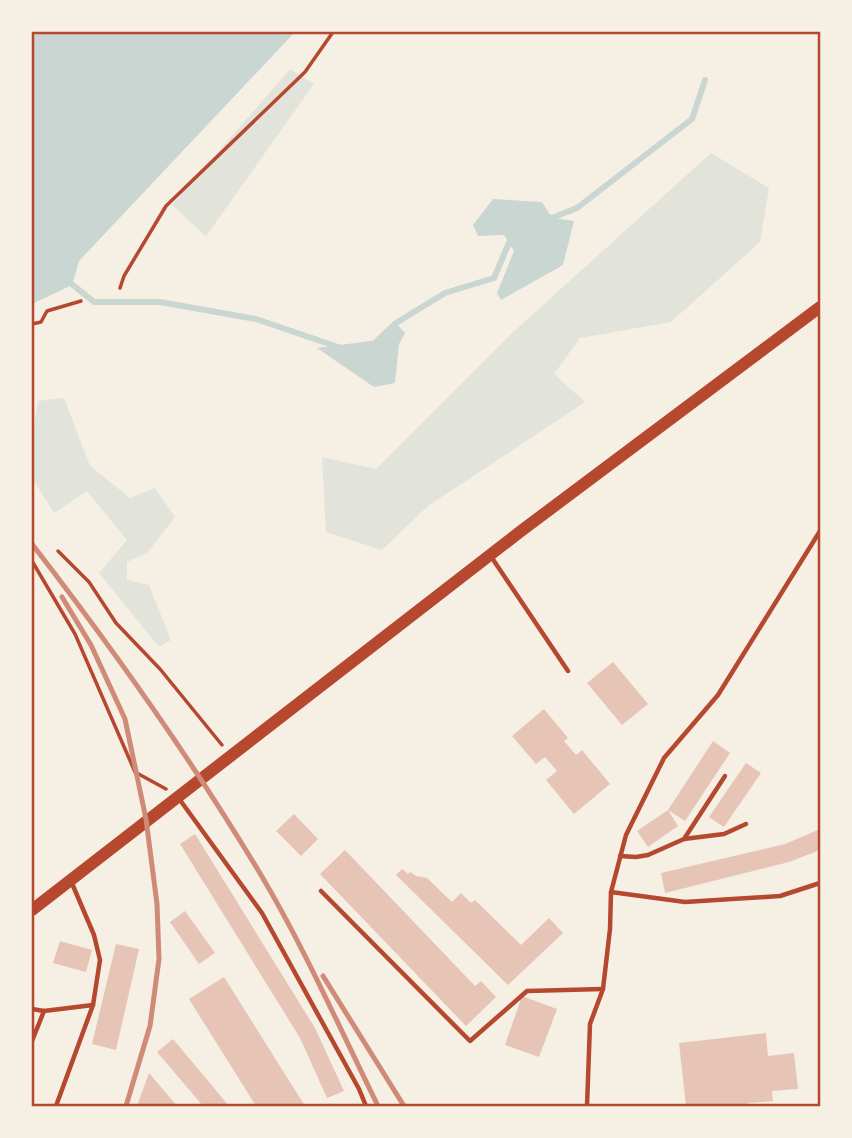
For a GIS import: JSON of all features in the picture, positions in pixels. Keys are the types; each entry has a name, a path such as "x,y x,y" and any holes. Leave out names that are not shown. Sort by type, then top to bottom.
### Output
{"main road":[{"path":"32,910 176,795 490,554 821,307"}],"lane":[{"path":"587,1107 590,1024 604,989 611,892 626,835 664,758 718,695 820,533"},
{"path":"490,554 568,671"},
{"path":"684,839 725,776"},
{"path":"176,795 262,913 359,1089 366,1107"},
{"path":"620,856 648,855 684,839 724,834 746,824"},
{"path":"56,1107 93,1005 100,960 94,935 70,880"},
{"path":"611,892 685,902 779,896 821,883"},
{"path":"321,891 470,1041 527,991 604,989"},
{"path":"32,1009 44,1011 93,1005"},
{"path":"32,1041 44,1011"}],"path":[{"path":"120,288 124,276 166,206 305,72 333,32"},
{"path":"32,324 41,322 47,311 80,301"},
{"path":"58,551 89,582 116,623 160,669 231,754"},
{"path":"32,561 75,634 135,772 176,795"}],"shaded area":[{"path":"32,32 295,32 79,261 72,285 32,304"},
{"path":"290,69 314,84 206,236 172,205"},
{"path":"711,153 769,188 760,242 671,322 580,338 554,374 585,402 428,506 382,550 326,532 322,457 376,469 511,334"},
{"path":"493,199 542,202 552,218 574,221 563,265 501,300 497,293 514,251 504,235 478,236 473,225"},
{"path":"396,323 405,333 399,344 395,383 374,387 317,348 378,340"},
{"path":"64,398 90,466 130,498 155,488 175,517 147,553 127,562 127,580 149,585 171,640 159,647 99,573 127,540 87,491 54,513 32,478 32,438 38,401"}],"building":[{"path":"613,662 648,704 622,725 587,683"},
{"path":"544,709 568,738 564,741 576,755 582,750 610,784 574,814 546,780 557,771 545,757 536,764 512,736"},
{"path":"713,741 730,753 685,821 668,810"},
{"path":"746,763 761,773 724,827 709,817"},
{"path":"668,810 678,826 648,847 637,831"},
{"path":"294,814 318,839 301,856 276,831"},
{"path":"820,829 820,850 789,862 665,893 661,873 785,844"},
{"path":"195,834 315,1028 344,1091 327,1098 300,1038 180,844"},
{"path":"345,850 475,986 481,981 496,997 466,1026 320,874"},
{"path":"402,869 408,874 410,872 427,878 452,902 461,893 471,903 475,900 521,945 549,918 563,933 508,985 396,875"},
{"path":"185,911 215,953 199,964 170,922"},
{"path":"60,941 92,950 86,972 53,963"},
{"path":"116,944 139,949 116,1050 92,1044"},
{"path":"224,977 305,1106 256,1106 189,999"},
{"path":"522,996 557,1009 539,1057 505,1045"},
{"path":"766,1033 768,1056 794,1053 798,1089 772,1091 773,1101 748,1103 749,1106 686,1106 679,1043"},
{"path":"173,1039 229,1106 203,1106 157,1052"},
{"path":"149,1073 177,1106 137,1106"}],"waterway":[{"path":"544,221 577,208 692,119 705,80"},
{"path":"377,341 396,323 445,293 494,278 511,238"},
{"path":"68,281 94,302 160,302 256,319 341,348"}],"railway":[{"path":"32,544 151,706 235,832 292,931 378,1106"},
{"path":"62,597 91,645 125,719 146,819 157,904 159,959 150,1026 126,1106"},
{"path":"323,976 404,1106"}]}
